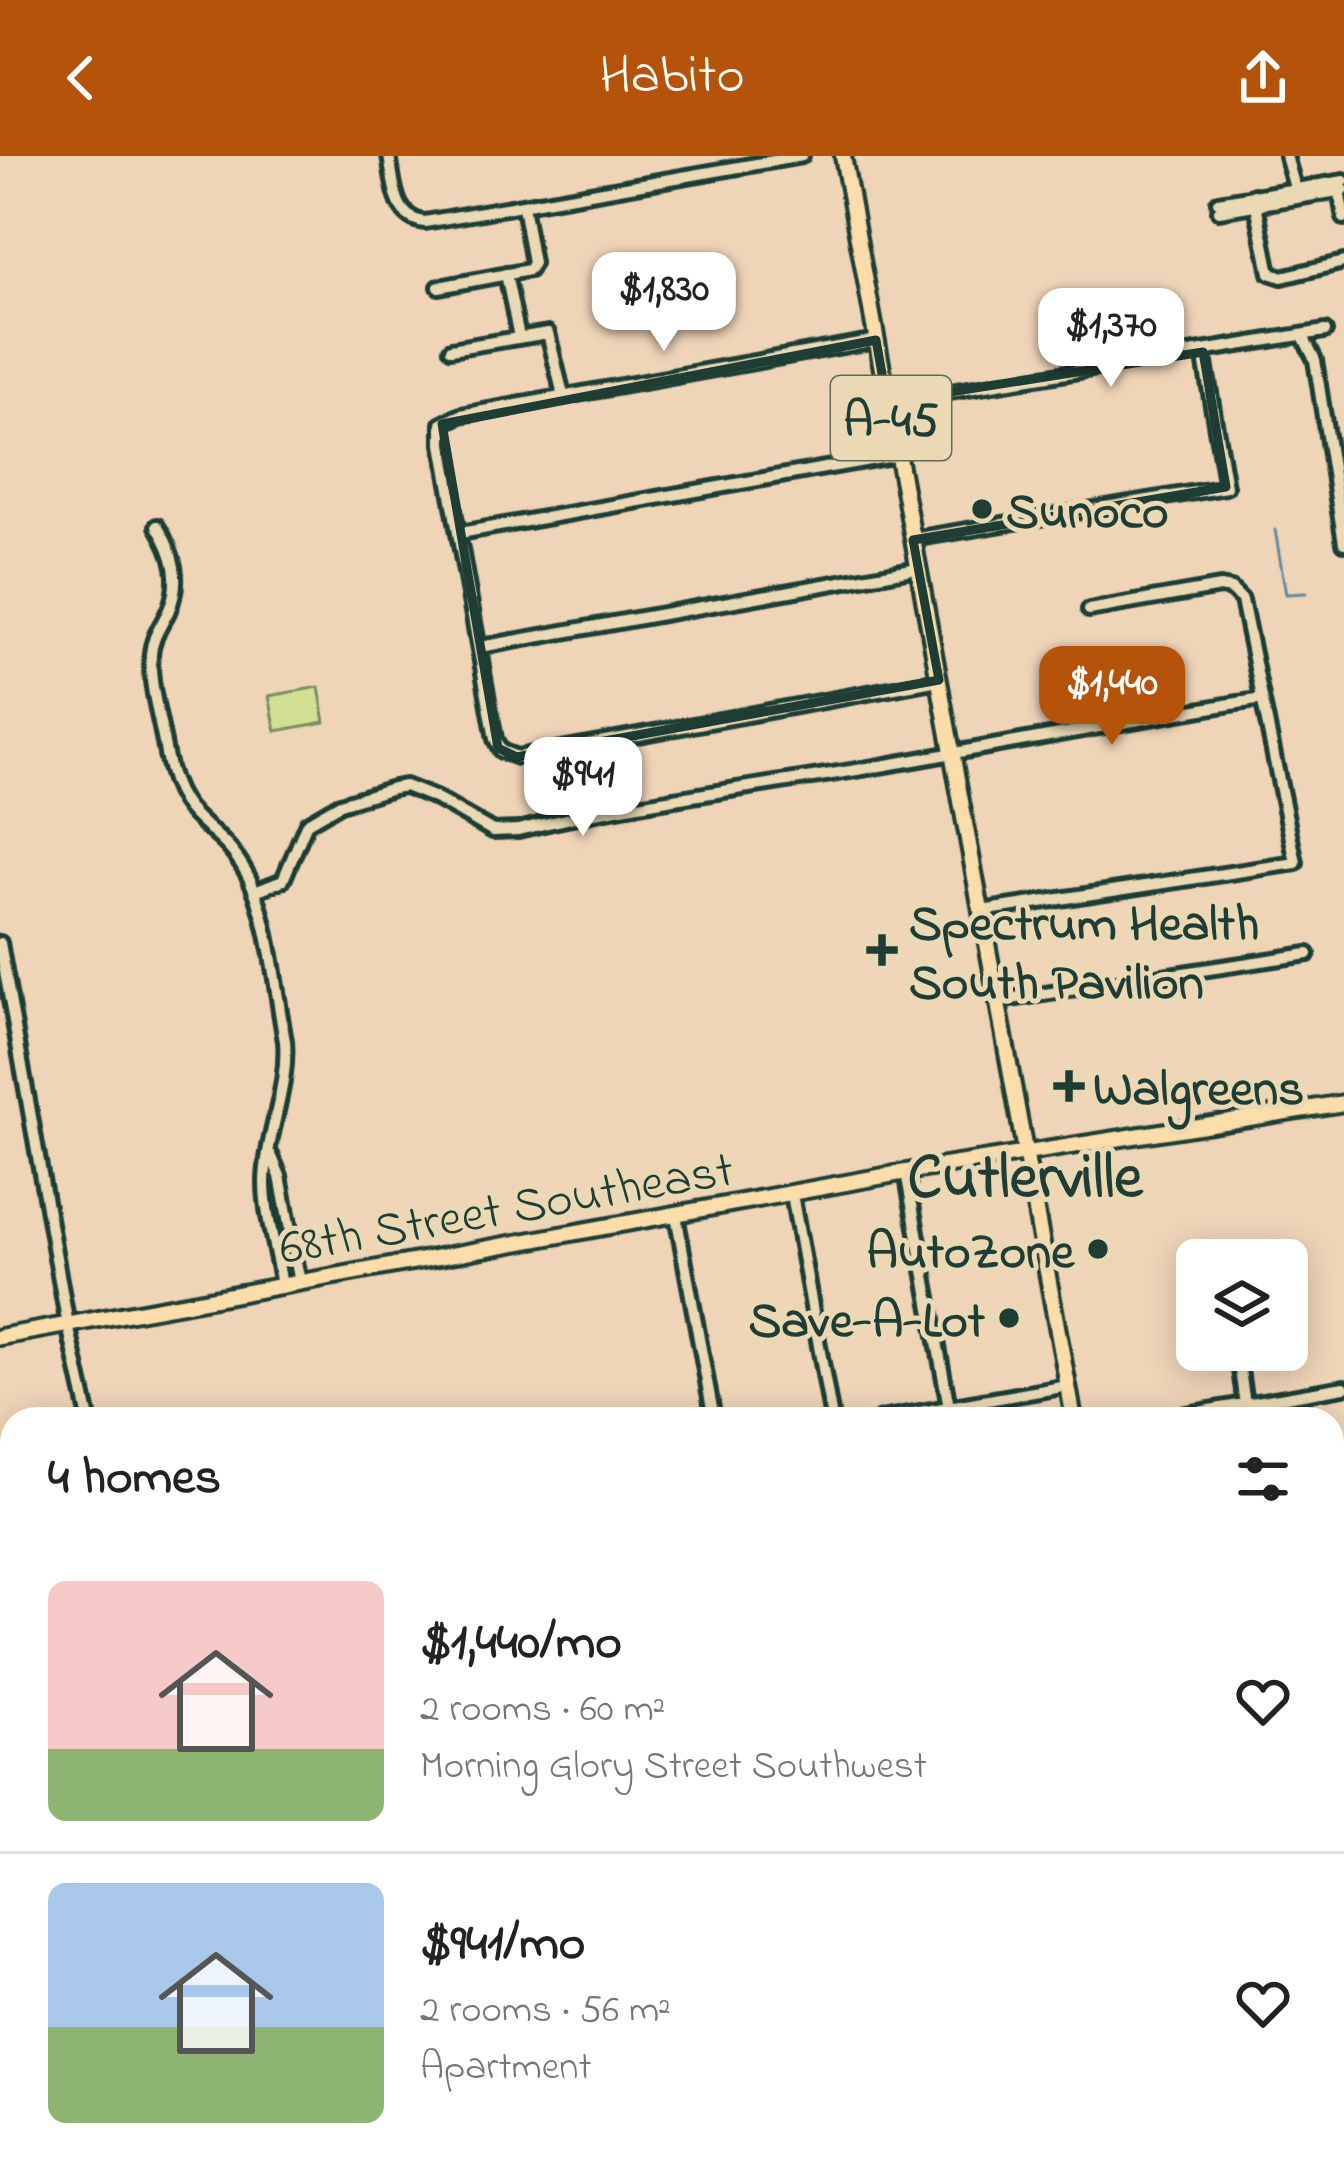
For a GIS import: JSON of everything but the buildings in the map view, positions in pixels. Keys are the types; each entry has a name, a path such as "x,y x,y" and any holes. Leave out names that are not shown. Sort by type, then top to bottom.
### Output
{"main road":[{"name":"A-45","path":"843,156 1072,1407"},
{"name":"68th Street Southeast","path":"0,1337 906,1172 1344,1103"}],"street":[{"path":"389,156 401,209 413,221 802,156"},
{"path":"1286,156 1297,194"},
{"path":"1223,206 1341,186 1344,218"},
{"path":"1256,200 1270,273 1282,277 1344,262"},
{"path":"439,287 530,270 533,263 524,206"},
{"path":"506,274 518,338"},
{"path":"887,402 1324,331"},
{"path":"451,350 548,333 563,395"},
{"path":"1304,337 1315,360 1344,543"},
{"path":"876,340 563,395 460,415 442,424 495,739 501,751 517,757 939,680"},
{"path":"913,539 1226,487 1203,352"},
{"path":"460,533 898,455"},
{"path":"158,526 176,573 173,597 151,656 169,770 188,812 234,853 255,891 286,1056 265,1187 282,1286"},
{"path":"480,647 918,568"},
{"path":"981,911 1295,863 1242,600 1220,586 1089,610"},
{"path":"255,891 283,880 307,823 340,804 393,788 405,786 435,798 478,826 499,831 1262,700"},
{"path":"0,943 6,1011 86,1407"},
{"path":"998,1001 1308,954"},
{"path":"271,1155 280,1176 300,1283"},
{"path":"906,1172 949,1407 1068,1386"},
{"path":"792,1194 830,1407"},
{"path":"676,1215 712,1407"},
{"path":"1241,1371 1245,1404"},
{"path":"1227,1407 1344,1387"}],"highlighted area":[{"path":"876,340 887,402 1203,352 1226,487 913,540 939,680 517,757 498,748 442,424"}],"green space":[{"path":"319,687 325,722 276,731 269,696"}],"waterway":[{"path":"1275,530 1286,594 1306,593"}],"place":[{"name":"Sunoco","path":"982,509"},
{"name":"Spectrum Health South Pavilion","path":"882,950"},
{"name":"Walgreens","path":"1069,1086"},
{"name":"AutoZone","path":"1098,1249"},
{"name":"Save-A-Lot","path":"1009,1318"}],"district":[{"name":"Cutlerville","path":"1025,1174"}]}
